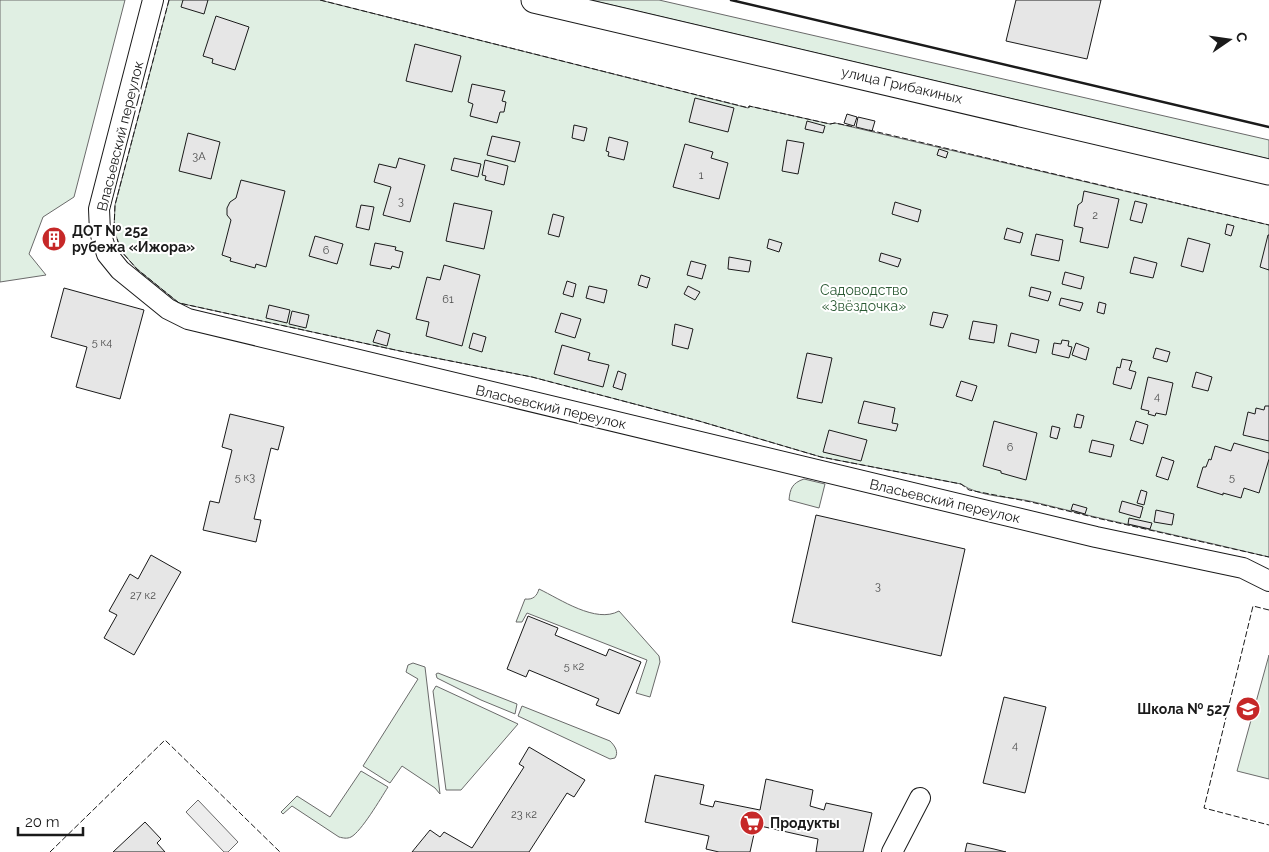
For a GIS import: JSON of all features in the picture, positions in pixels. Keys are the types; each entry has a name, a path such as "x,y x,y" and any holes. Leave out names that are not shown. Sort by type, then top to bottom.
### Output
{"street":[{"name":"Власьевский переулок","path":"153,0 100,209 100,232 107,254 120,270 168,309 188,319 816,471 1096,537 1243,568 1269,581"},
{"name":"улица Грибакиных","path":"534,0 1269,172"},
{"path":"892,852 920,798"}],"green space":[{"path":"0,0 125,0 74,197 43,217 29,254 46,275 0,282"},
{"name":"Садоводство «Звёздочка»","path":"169,0 320,0 748,108 749,106 830,124 835,123 1269,225 1269,557 1034,502 977,492 961,484 821,457 699,421 532,377 400,351 179,303 137,269 121,251 114,229 115,205"},
{"path":"590,0 659,0 1269,140 1269,159"},
{"path":"804,479 825,484 819,508 789,500 792,487"},
{"path":"539,589 578,609 600,614 610,614 619,611 659,656 660,662 650,697 636,693 647,660 527,613 522,622 516,622 525,599 534,597"},
{"path":"1269,655 1269,779 1237,771"},
{"path":"413,663 425,667 440,794 435,788 402,766 390,783 363,766 418,679 406,672 408,665"},
{"path":"438,673 517,704 515,714 481,700 437,678 436,674"},
{"path":"436,686 518,724 461,790 446,790 433,691"},
{"path":"522,706 610,741 616,749 617,754 615,758 610,759 518,716"},
{"path":"361,771 388,787 365,822 351,837 339,837 292,806 283,814 281,812 297,796 330,817"}],"shaded area":[{"path":"198,800 238,842 228,852 224,852 186,812"}],"building":[{"path":"183,0 208,0 204,14 181,7"},
{"path":"1016,0 1101,0 1087,59 1006,41"},
{"path":"216,16 249,27 235,70 212,63 213,59 203,56"},
{"path":"415,44 461,56 452,92 406,81"},
{"path":"472,84 505,91 502,101 506,102 504,112 500,112 497,123 470,116 473,104 468,102"},
{"path":"695,98 734,108 728,132 689,122"},
{"path":"847,114 857,117 854,126 844,123"},
{"path":"858,117 875,121 872,131 856,127"},
{"path":"807,121 825,126 823,133 805,129"},
{"path":"574,125 587,128 584,141 572,138"},
{"path":"188,133 220,142 211,179 179,171"},
{"path":"492,136 520,142 515,162 487,155"},
{"path":"609,137 628,142 624,160 608,156 609,152 606,151"},
{"path":"787,140 804,143 798,174 782,171"},
{"path":"685,144 713,152 711,158 728,163 719,199 673,187"},
{"path":"939,149 948,152 946,158 937,155"},
{"path":"399,158 425,165 410,222 383,215 391,187 374,182 379,164 396,168"},
{"path":"454,158 481,164 478,177 451,170"},
{"path":"485,160 508,166 504,185 485,180 486,176 482,175"},
{"path":"241,180 285,191 266,267 256,264 255,268 230,261 231,258 222,255 231,220 227,215 227,208 230,202 236,198"},
{"path":"1084,191 1119,199 1108,248 1080,242 1083,228 1074,226 1078,205 1082,202"},
{"path":"1135,201 1147,204 1142,223 1130,220"},
{"path":"895,202 921,210 918,222 892,214"},
{"path":"454,203 492,211 484,249 446,241"},
{"path":"361,205 374,207 369,230 356,227"},
{"path":"553,214 564,217 559,237 548,234"},
{"path":"1227,224 1234,226 1231,236 1225,234"},
{"path":"1007,228 1023,233 1020,243 1004,239"},
{"name":"ДОТ № 252 рубежа «Ижора»","path":"49,230 65,234 60,249 44,244"},
{"path":"1036,234 1063,240 1059,261 1031,255"},
{"path":"1269,235 1269,270 1260,267"},
{"path":"315,236 343,244 337,264 309,256"},
{"path":"1188,238 1210,244 1203,272 1181,266"},
{"path":"769,239 782,243 779,252 767,248"},
{"path":"375,243 396,247 395,250 403,252 399,268 392,266 391,269 370,265"},
{"path":"881,253 901,259 898,267 879,261"},
{"path":"729,257 751,261 749,272 728,269"},
{"path":"1134,257 1157,263 1153,278 1130,273"},
{"path":"691,261 706,265 702,279 687,275"},
{"path":"444,265 480,275 462,346 426,336 429,322 416,319 427,277 440,280"},
{"path":"1065,272 1084,277 1081,289 1062,284"},
{"path":"641,275 650,278 647,288 638,285"},
{"path":"567,281 576,284 573,297 563,294"},
{"path":"589,286 607,290 604,303 586,298"},
{"path":"688,286 700,292 695,300 684,294"},
{"path":"1031,287 1051,292 1048,301 1029,296"},
{"path":"64,288 144,310 120,399 76,387 87,347 51,337"},
{"path":"1061,298 1083,303 1080,311 1059,305"},
{"path":"1099,302 1106,304 1104,314 1097,312"},
{"path":"269,305 290,310 287,323 266,318"},
{"path":"292,311 309,315 306,328 289,324"},
{"path":"933,312 948,315 943,328 930,325"},
{"path":"561,313 581,319 575,338 555,332"},
{"path":"973,321 997,325 994,343 969,339"},
{"path":"675,324 693,329 688,349 672,345"},
{"path":"377,330 390,334 387,346 373,342"},
{"path":"473,333 486,337 482,352 469,348"},
{"path":"1011,333 1039,340 1036,353 1008,346"},
{"path":"1062,340 1069,341 1068,346 1072,347 1069,358 1052,354 1054,343 1061,344"},
{"path":"1076,343 1089,348 1086,360 1072,355"},
{"path":"562,345 590,353 588,360 609,365 603,387 554,374"},
{"path":"1156,348 1170,352 1167,362 1153,358"},
{"path":"807,353 832,358 822,403 797,398"},
{"path":"1122,359 1132,361 1129,370 1136,372 1131,389 1113,384 1117,367 1120,368"},
{"path":"618,371 626,374 622,390 613,387"},
{"path":"1196,372 1212,377 1208,391 1192,387"},
{"path":"1148,377 1173,383 1166,415 1156,413 1155,416 1148,414 1149,411 1141,409"},
{"path":"961,381 977,386 972,401 956,396"},
{"path":"864,401 895,408 892,423 898,424 896,431 858,423"},
{"path":"1265,406 1269,406 1269,441 1243,435 1248,412 1255,414 1256,408 1264,410"},
{"path":"230,414 284,427 278,450 271,448 254,519 261,520 256,542 203,530 210,501 219,503 232,450 222,447"},
{"path":"1077,414 1084,416 1081,428 1074,427"},
{"path":"994,421 1037,433 1026,480 983,466"},
{"path":"1136,421 1148,425 1143,444 1130,440"},
{"path":"1052,426 1060,428 1057,439 1050,437"},
{"path":"829,430 867,440 861,461 823,452"},
{"path":"1092,440 1114,445 1111,457 1089,452"},
{"path":"1234,443 1269,453 1259,493 1244,488 1241,498 1197,487 1203,467 1206,467 1209,459 1211,460 1215,446 1231,451"},
{"path":"1162,457 1174,461 1168,480 1156,476"},
{"path":"1141,490 1147,492 1144,505 1137,503"},
{"path":"1122,501 1143,507 1140,518 1119,512"},
{"path":"1073,504 1087,508 1085,514 1071,510"},
{"path":"1156,510 1174,514 1172,525 1154,522"},
{"path":"816,515 965,549 941,656 792,622"},
{"path":"1129,518 1152,523 1150,529 1128,524"},
{"path":"151,555 181,572 134,655 104,638 117,615 109,611 130,574 138,579"},
{"path":"528,616 558,628 555,635 606,656 609,649 641,662 619,714 596,705 599,699 529,670 526,677 507,669"},
{"path":"1004,697 1046,707 1025,793 983,783"},
{"path":"529,747 585,780 574,797 567,793 529,852 412,852 430,830 440,837 444,832 472,848 524,767 519,764"},
{"path":"655,775 704,785 700,804 713,807 715,801 760,810 766,779 813,790 810,806 824,810 826,803 872,813 863,852 816,852 818,839 756,825 750,852 719,852 706,849 709,836 645,822"},
{"path":"145,822 161,839 157,843 165,852 113,852"},
{"path":"967,843 994,849 1006,852 965,852"}],"fence":[{"path":"169,0 115,205 114,229 121,251 137,269 179,303 400,351 532,377 699,421 821,457 961,484 969,490 1031,502 1269,557"},
{"path":"320,0 749,108 749,106 830,124 835,123 855,127"},
{"path":"869,130 1269,225"},
{"path":"1269,610 1253,606 1204,808 1269,825"},
{"path":"50,852 165,740 280,852"}],"wall":[{"path":"731,0 1269,127"}],"place":[{"name":"ДОТ № 252 рубежа «Ижора»","path":"54,239"},
{"name":"Школа № 527","path":"1248,709"},
{"name":"Продукты","path":"752,823"}]}
